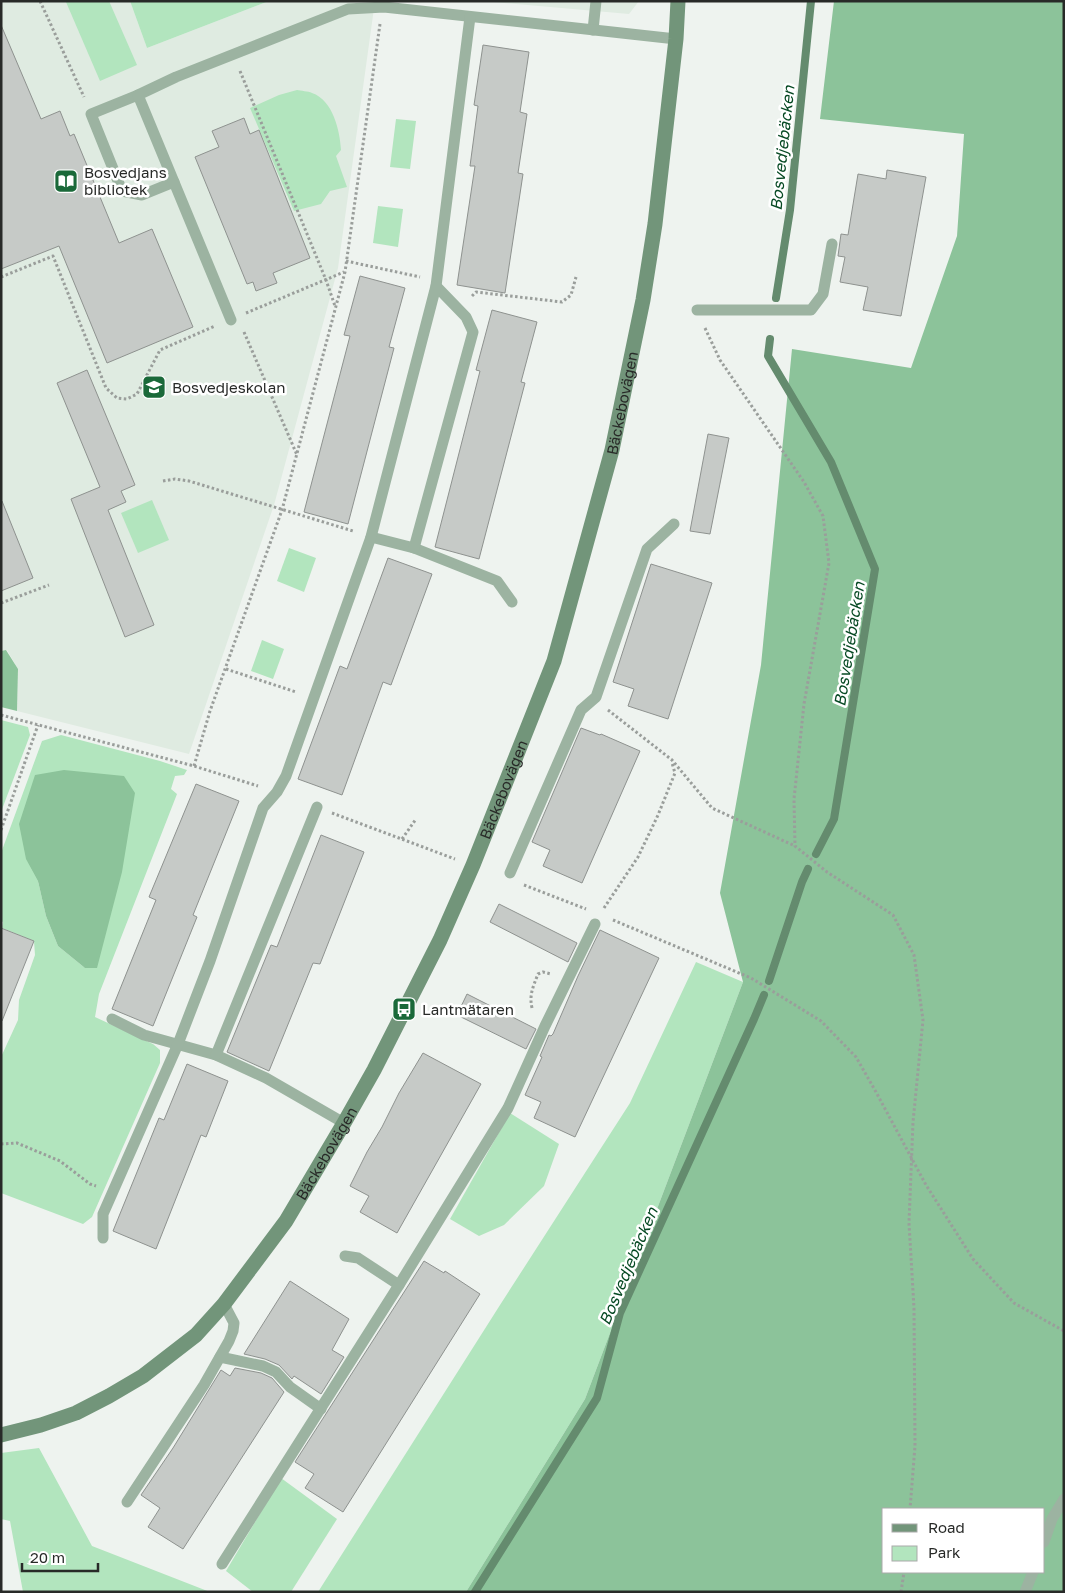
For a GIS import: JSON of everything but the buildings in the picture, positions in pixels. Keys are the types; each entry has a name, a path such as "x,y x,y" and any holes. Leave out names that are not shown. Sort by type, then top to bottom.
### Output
{"street":[{"name":"Bäckebovägen","path":"1,1435 41,1425 76,1413 143,1376 196,1335 224,1304 286,1220 344,1124 374,1070 440,940 473,866 554,661 612,450 643,300 655,224 676,39 678,1"}],"lane":[{"path":"593,30 596,1"},
{"path":"174,182 142,195 122,191 91,114 176,77 348,9 384,7 676,39"},
{"path":"103,1238 103,1214 178,1044 210,961 263,808 277,792 286,776 371,537 436,286 470,17"},
{"path":"138,94 174,182 234,318"},
{"path":"697,310 811,310 823,294 832,244"},
{"path":"414,548 473,332 466,317 436,286"},
{"path":"510,873 581,710 596,697 647,549 674,524"},
{"path":"371,537 414,548 497,580 512,602"},
{"path":"216,1055 318,807"},
{"path":"222,1564 400,1285 508,1108 545,1026 598,919"},
{"path":"112,1019 144,1035 216,1055 266,1078 344,1124"},
{"path":"345,1256 358,1258 400,1285"},
{"path":"127,1502 204,1385 233,1331 234,1323 224,1304"},
{"path":"220,1357 263,1366 276,1372 290,1387 321,1409"},
{"path":"1045,1539 1052,1519 1064,1499"},
{"path":"1026,1592 1033,1573"}],"path":[{"path":"40,1 91,114"},
{"path":"194,766 210,711 282,510 345,272 380,20 384,7"},
{"path":"238,65 326,280 335,308"},
{"path":"1,277 53,256 106,388 117,398 127,400 137,394 160,350 345,272"},
{"path":"346,261 422,278 436,286"},
{"path":"476,292 562,302 571,295 576,277"},
{"path":"697,310 720,360 804,482 824,516 829,563 804,704 794,799 795,846"},
{"path":"234,318 297,456"},
{"path":"163,481 175,479 189,481 371,537"},
{"path":"1,603 49,585"},
{"path":"226,668 314,698"},
{"path":"596,697 605,708 672,760 712,808 795,846 827,872 893,915 914,955 923,1020 913,1122 909,1223 914,1328 915,1446 910,1508"},
{"path":"1,830 38,725"},
{"path":"598,919 638,857 658,815 675,773 672,760"},
{"path":"402,839 416,819"},
{"path":"1,1144 17,1143 60,1161 90,1184 113,1192"},
{"path":"901,1592 904,1573"}],"shaded area":[{"name":"Bosvedjeskolan","path":"1,1 130,1 147,48 269,1 375,1 338,268 274,505 189,754 17,711 18,669 7,650 1,651"},
{"path":"482,1 639,1 629,14"}],"green space":[{"path":"109,1 137,65 100,81 66,2"},
{"path":"130,1 269,1 147,48"},
{"path":"834,1 1064,1 1064,1592 466,1592 585,1399 743,982 720,893 761,665 792,349 911,368 957,236 964,134 820,119"},
{"path":"297,90 310,92 319,97 330,109 337,125 340,142 341,150 336,156 347,187 330,191 321,204 294,211 250,108 279,95"},
{"path":"396,119 416,121 410,169 390,167"},
{"path":"378,206 403,209 398,247 373,243"},
{"path":"152,500 169,540 138,553 121,513"},
{"path":"289,548 316,558 304,592 277,581"},
{"path":"262,640 284,649 273,679 251,671"},
{"path":"6,650 18,669 17,711 1,707 1,651"},
{"path":"1,720 28,727 30,735 1,812"},
{"path":"61,735 187,770 184,775 175,776 171,789 177,794 99,994 95,1017 153,1044 160,1050 160,1063 92,1217 83,1224 1,1193 1,1057 18,1020 19,1000 35,955 34,941 2,928 1,853 42,741","holes":["38,881 85,968 58,946 46,916"]},
{"path":"64,770 124,776 135,793 122,872 97,968 85,968 58,946 46,916 38,881 26,859 19,824 35,775"},
{"path":"696,962 743,982 585,1399 466,1592 318,1592 630,1103"},
{"path":"510,1113 559,1144 544,1186 504,1225 479,1236 450,1219"},
{"path":"39,1448 92,1546 210,1592 23,1592 10,1521 1,1519 1,1453"},
{"path":"281,1478 337,1519 291,1592 253,1592 226,1571"}],"waterway":[{"name":"Bosvedjebäcken","path":"776,298 790,210 811,1"},
{"name":"Bosvedjebäcken","path":"770,339 768,356 831,462 875,569 834,819 816,854"},
{"name":"Bosvedjebäcken","path":"769,981 808,869"},
{"name":"Bosvedjebäcken","path":"475,1592 597,1398 620,1313 764,995"}],"place":[{"name":"Bosvedjans bibliotek","path":"66,181"},
{"name":"Bosvedjeskolan","path":"154,387"},
{"name":"Lantmätaren","path":"404,1009"}]}
